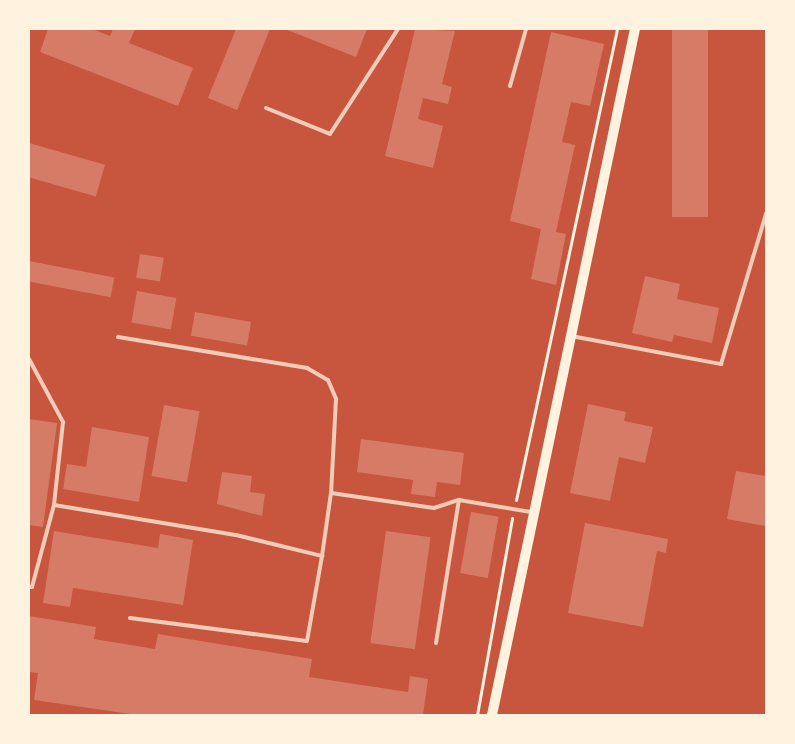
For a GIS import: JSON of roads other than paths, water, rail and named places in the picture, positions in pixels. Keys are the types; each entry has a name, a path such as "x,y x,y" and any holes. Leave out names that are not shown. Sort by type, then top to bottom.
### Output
{"main road":[{"path":"492,715 531,512 635,29"}],"lane":[{"path":"266,108 330,134 398,29"},
{"path":"510,86 526,29"},
{"path":"569,336 720,364 766,214"},
{"path":"118,337 308,368 328,380 336,400 331,493 308,641 130,618"},
{"path":"29,359 63,422 54,505 29,587"},
{"path":"331,493 434,508 459,500 531,512"},
{"path":"436,642 459,500"},
{"path":"54,505 236,535 322,556"}]}
